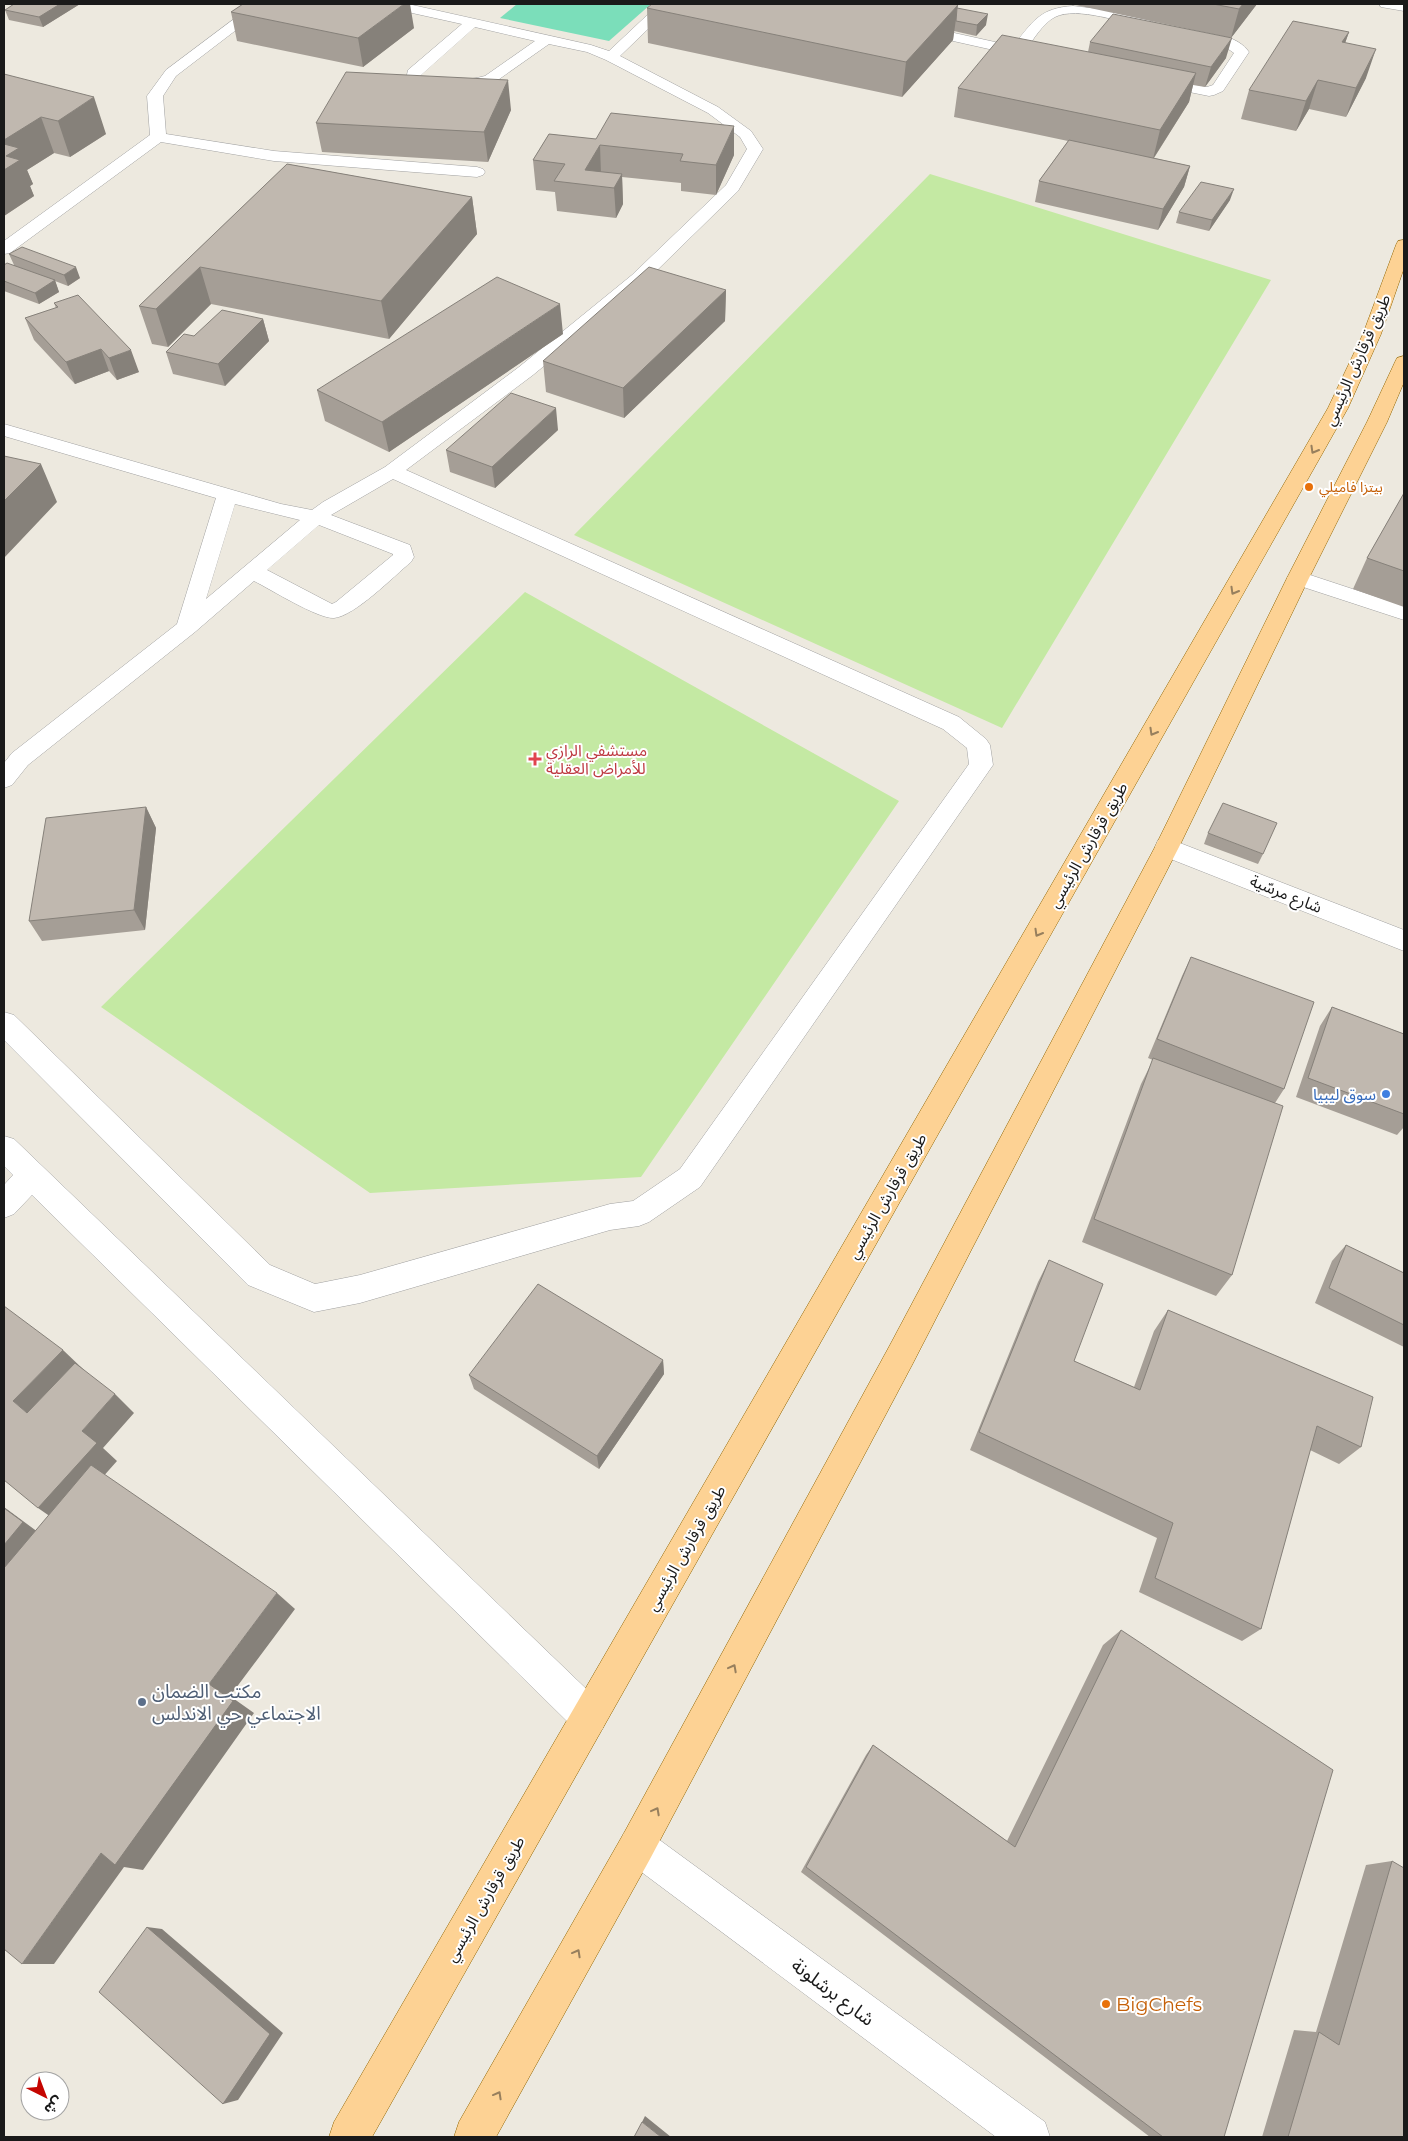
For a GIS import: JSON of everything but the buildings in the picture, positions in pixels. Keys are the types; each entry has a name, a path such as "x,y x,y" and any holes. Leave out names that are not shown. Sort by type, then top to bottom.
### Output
{"main road":[{"name":"طريق قرقارش الرئيسي","path":"349,2137 1338,408 1372,334 1404,245"},
{"path":"474,2137 637,1846 896,1364 1167,847 1298,578 1377,422 1404,362"}],"street":[{"path":"158,137 155,96 172,73 263,4"},
{"path":"4,779 20,759 187,627 316,517 330,506 392,471 526,372 638,279 732,188 755,149 746,134 714,110 611,57 591,49 390,4"},
{"path":"611,57 666,4"},
{"path":"1386,4 1404,7"},
{"path":"1017,51 1049,14 1066,10 1081,11 1158,26"},
{"path":"473,22 413,73 413,79 427,82 468,84 484,81 490,79 547,39"},
{"path":"900,25 1045,58"},
{"path":"1139,78 1210,92 1218,88 1242,52 1235,44 1226,40 1178,30"},
{"path":"4,249 158,137 274,156 476,172"},
{"path":"4,430 279,510 316,517 403,550 404,557 344,607 333,611 325,609 252,571"},
{"path":"4,1023 259,1275 314,1298 360,1289 610,1217 639,1213 690,1178 981,766 978,745 951,723 392,471"},
{"path":"187,627 227,495"},
{"path":"1298,578 1404,614"},
{"name":"شارع مرسّية","path":"1167,847 1404,941"},
{"path":"4,1148 589,1717"},
{"path":"4,1205 32,1175"},
{"name":"شارع برشلونة","path":"637,1846 1030,2137"}],"green space":[{"path":"517,4 651,4 609,41 500,18"},
{"path":"930,174 1271,280 1002,728 574,535"},
{"path":"525,592 899,801 641,1177 370,1193 101,1007"}],"place":[{"name":"بيتزا فاميلي","path":"1309,487"},
{"name":"مستشفي الرازي للأمراض العقلية","path":"535,759"},
{"name":"سوق ليبيا","path":"1386,1094"},
{"name":"مكتب الضمان الاجتماعي حي الاندلس","path":"142,1702"},
{"name":"BigChefs","path":"1106,2004"}]}
